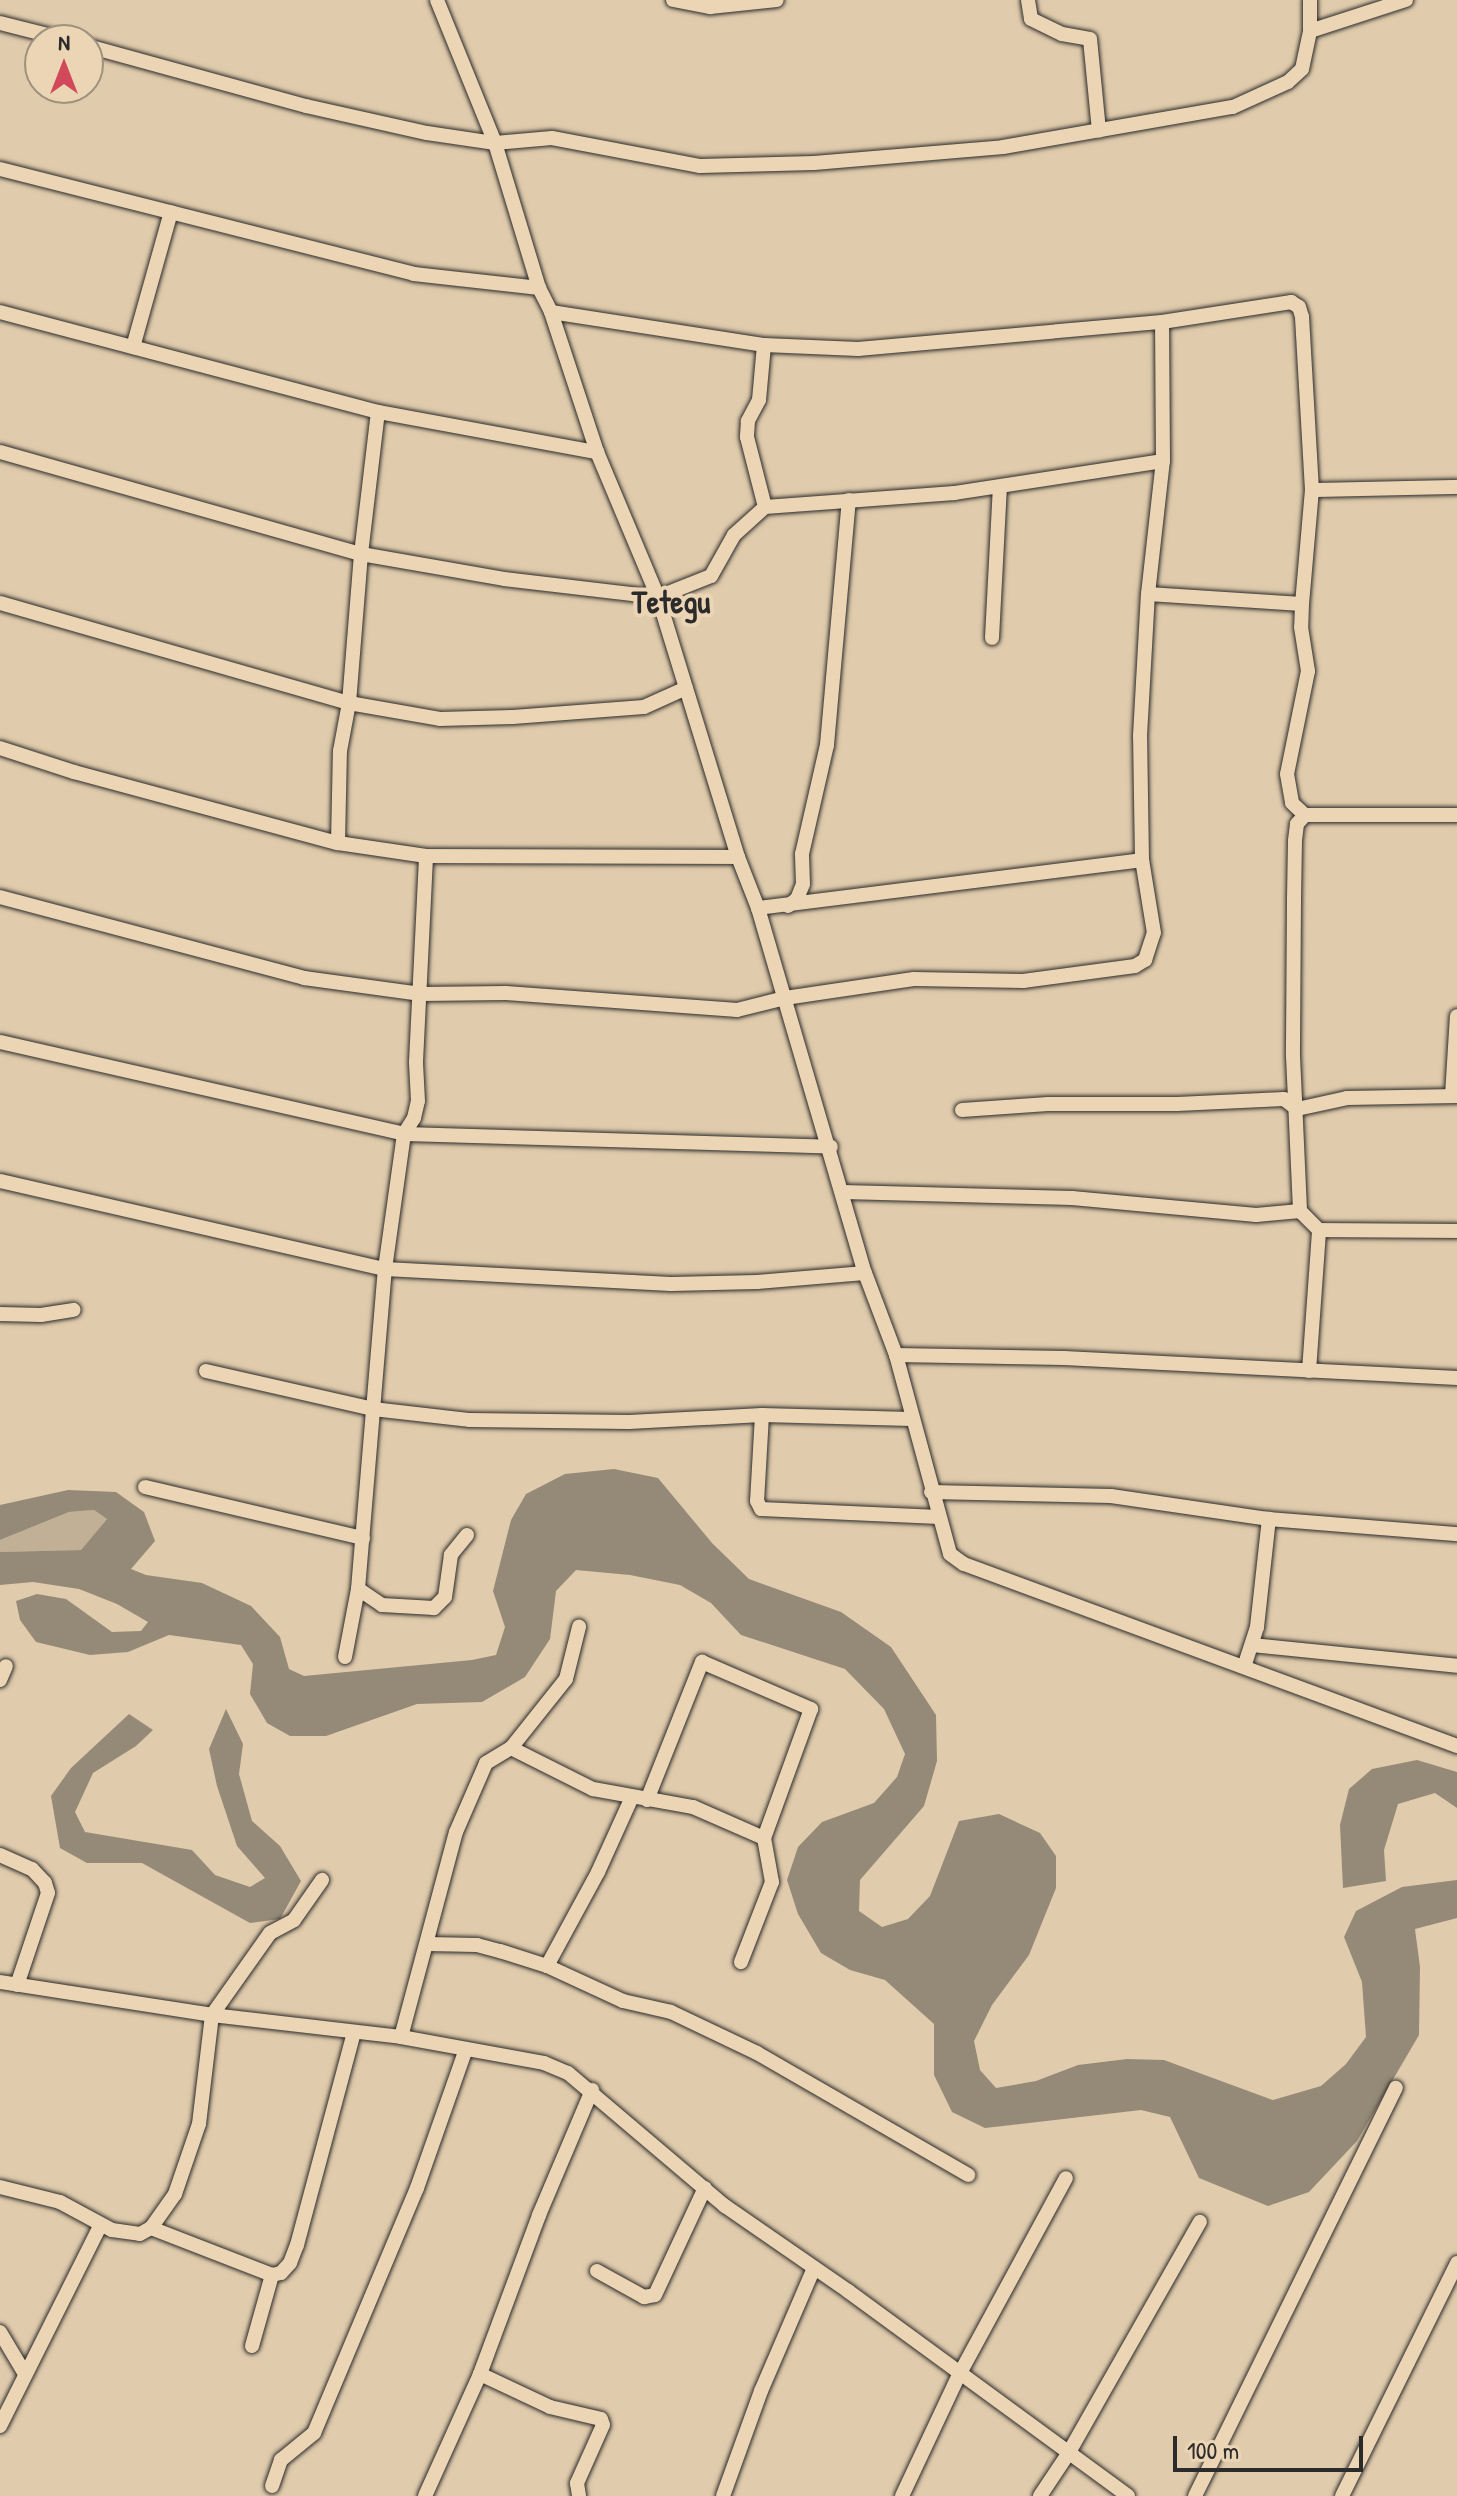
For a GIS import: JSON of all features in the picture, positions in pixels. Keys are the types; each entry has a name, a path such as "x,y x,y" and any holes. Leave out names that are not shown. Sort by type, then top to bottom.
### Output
{"street":[{"path":"437,0 495,143 539,288 551,312 597,452 658,597 738,857 758,908 831,1147 865,1273 896,1355 950,1554 964,1564 1457,1746"},
{"path":"673,0 710,7 777,0"},
{"path":"1028,0 1031,19 1062,34 1090,39 1099,131"},
{"path":"104,50 306,106 495,143 552,138 700,166 814,163 988,148 1233,107 1288,82 1302,69 1310,31 1310,0"},
{"path":"1310,31 1406,0"},
{"path":"0,23 24,29"},
{"path":"0,169 427,276 539,288"},
{"path":"133,347 171,212"},
{"path":"551,312 764,345 910,347 1162,322 1291,302 1299,307 1312,490 1301,627 1308,671 1287,774 1292,803 1305,815 1457,815"},
{"path":"0,312 378,412 597,452"},
{"path":"0,897 304,978 421,994 506,993 737,1010 785,998 914,979 1023,981 1135,966 1145,960 1154,933 1142,860 1140,736 1148,594 1163,461 1162,322"},
{"path":"764,345 759,400 748,421 747,437 765,507"},
{"path":"338,843 340,751 349,703 361,554 378,412"},
{"path":"0,452 361,554 504,579 658,597 711,576 734,535 765,507 1000,487 1163,461"},
{"path":"992,638 1000,487"},
{"path":"1312,490 1457,487"},
{"path":"788,906 797,899 803,884 802,854 827,745 849,500"},
{"path":"1148,594 1302,604"},
{"path":"0,603 349,703 440,719 644,707 686,688"},
{"path":"0,748 74,772 338,843 426,856 738,857"},
{"path":"1305,815 1297,824 1295,841 1293,1056 1300,1211 1319,1230 1457,1231"},
{"path":"345,1657 358,1589 385,1269 404,1134 414,1118 418,1101 416,1062 426,856"},
{"path":"758,908 1142,860"},
{"path":"962,1110 1284,1099 1297,1109 1347,1098 1454,1096 1457,1016"},
{"path":"0,1042 404,1134 831,1147"},
{"path":"0,1181 385,1269 671,1284 757,1282 865,1273"},
{"path":"843,1192 1058,1197 1256,1215 1300,1211"},
{"path":"1309,1371 1319,1230"},
{"path":"0,1314 41,1315 74,1310"},
{"path":"896,1355 1064,1358 1457,1378"},
{"path":"206,1371 373,1409 470,1420 644,1421 762,1415 911,1419"},
{"path":"762,1415 757,1501 761,1509 939,1517"},
{"path":"145,1487 363,1538"},
{"path":"931,1492 1111,1496 1269,1519 1457,1534"},
{"path":"1244,1667 1261,1603 1269,1519"},
{"path":"358,1589 382,1605 434,1608 445,1597 451,1555 467,1535"},
{"path":"401,2037 456,1832 486,1763 511,1748 566,1679 579,1627"},
{"path":"1252,1645 1457,1666"},
{"path":"547,1966 640,1798 702,1662 811,1709 764,1838 772,1882 741,1962"},
{"path":"511,1748 593,1789 693,1807 764,1838"},
{"path":"0,1855 32,1869 45,1883 48,1893 17,1985"},
{"path":"0,2187 60,2202 100,2226 140,2234 151,2228 175,2194 199,2124 212,2015 222,1996 270,1933 294,1920 322,1880"},
{"path":"427,1944 477,1945 547,1966 623,2001 661,2008 757,2053 968,2175"},
{"path":"0,1982 212,2015 401,2037 544,2063 568,2073 592,2090 705,2188 1128,2496"},
{"path":"151,2228 272,2275 281,2273 290,2263 297,2245 354,2032"},
{"path":"272,2486 281,2460 314,2433 417,2188 466,2049"},
{"path":"1195,2496 1396,2088"},
{"path":"425,2496 480,2374 539,2215 592,2090"},
{"path":"902,2496 959,2375 1066,2178"},
{"path":"597,2271 644,2297 655,2295 705,2188"},
{"path":"1040,2496 1068,2454 1200,2222"},
{"path":"0,2426 25,2374 48,2336 100,2226"},
{"path":"1342,2496 1457,2263"},
{"path":"723,2496 761,2391 814,2268"},
{"path":"252,2346 272,2275"},
{"path":"0,2332 25,2374"},
{"path":"480,2374 550,2407 601,2419 603,2425 577,2483 579,2496"}],"shaded area":[{"path":"614,1469 658,1478 712,1543 749,1579 841,1612 891,1647 936,1715 937,1761 924,1806 860,1880 859,1911 882,1927 908,1919 930,1896 959,1821 999,1814 1040,1833 1056,1856 1056,1888 1029,1955 992,2005 974,2041 980,2070 996,2088 1036,2081 1078,2065 1127,2059 1164,2060 1273,2100 1321,2086 1346,2064 1366,2037 1362,1982 1344,1937 1356,1911 1402,1887 1457,1880 1457,1918 1415,1929 1420,1967 1419,2035 1357,2141 1309,2192 1268,2206 1199,2178 1170,2117 1141,2110 985,2128 952,2112 934,2075 934,2024 885,1980 850,1970 821,1953 798,1914 787,1880 798,1847 822,1822 874,1803 897,1777 905,1754 884,1709 845,1669 741,1635 711,1603 680,1585 630,1575 576,1570 556,1591 550,1639 525,1677 482,1702 417,1704 326,1736 290,1736 267,1723 250,1694 253,1664 241,1645 169,1635 128,1652 90,1655 36,1642 20,1620 16,1601 37,1594 66,1599 112,1632 141,1631 148,1622 117,1604 79,1589 33,1582 0,1585 0,1552 81,1550 107,1519 94,1510 69,1512 0,1540 0,1505 68,1490 116,1492 144,1512 155,1541 131,1569 146,1575 202,1583 251,1606 280,1637 289,1669 304,1676 472,1660 496,1655 505,1627 493,1591 511,1520 526,1494 565,1474"},
{"path":"94,1510 107,1519 81,1550 0,1552 0,1540 69,1512"},
{"path":"226,1709 243,1744 239,1774 252,1821 280,1846 301,1881 280,1919 250,1923 142,1863 87,1863 60,1848 51,1796 71,1768 129,1714 153,1730 136,1746 93,1773 75,1812 85,1832 192,1850 215,1875 250,1887 265,1878 237,1846 217,1786 209,1749"},
{"path":"1417,1760 1457,1772 1457,1808 1435,1793 1398,1804 1384,1850 1386,1881 1343,1888 1340,1825 1349,1789 1372,1769"}],"district":[{"name":"Tetegu","path":"671,602"}]}
